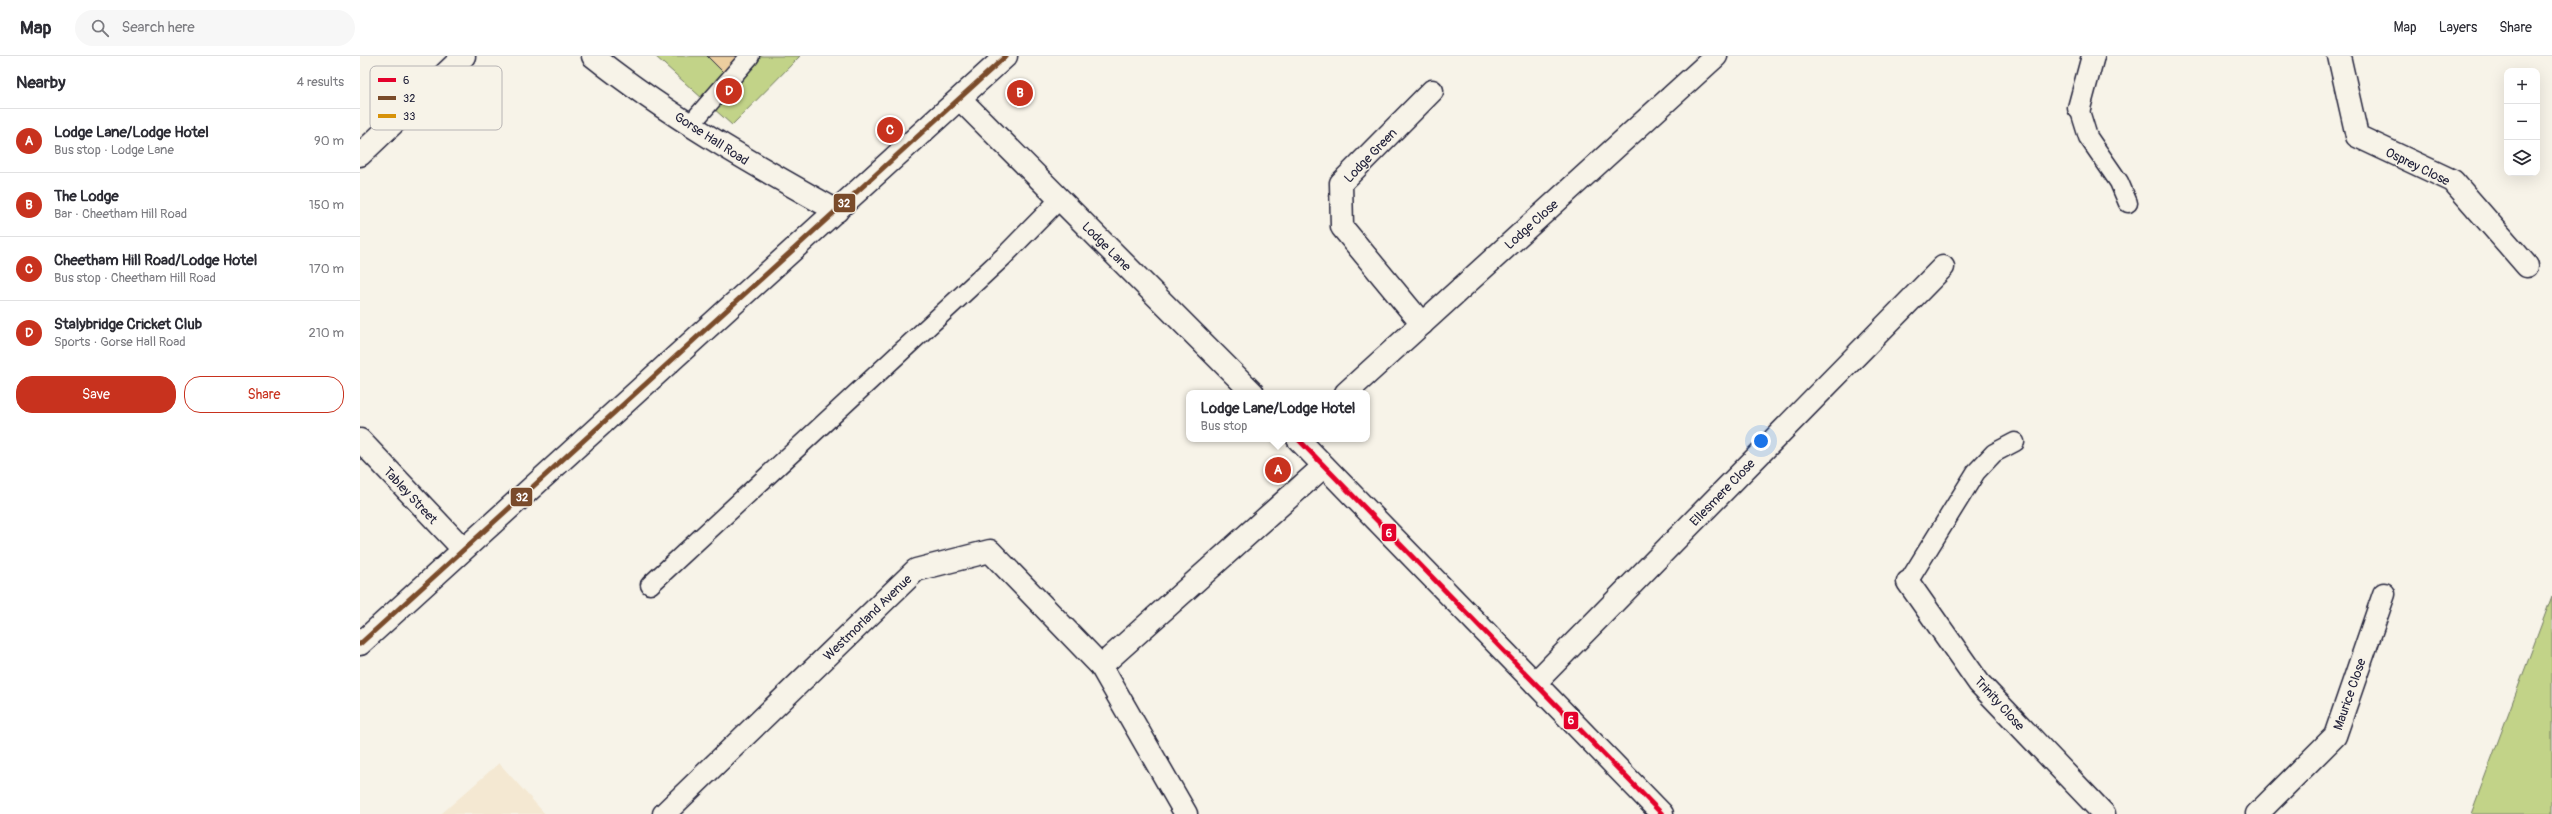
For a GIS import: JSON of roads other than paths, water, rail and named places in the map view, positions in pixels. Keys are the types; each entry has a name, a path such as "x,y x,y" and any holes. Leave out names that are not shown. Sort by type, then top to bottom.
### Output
{"street":[{"path":"453,66 464,56"},
{"name":"Gorse Hall Road","path":"592,56 619,77 738,156 837,212"},
{"path":"360,644 463,549 837,212 1006,56"},
{"name":"Lodge Close","path":"1349,390 1716,56"},
{"path":"2079,108 2093,56"},
{"name":"Osprey Close","path":"2339,56 2357,136 2453,181 2527,266"},
{"name":"Lodge Green","path":"1422,324 1342,227 1341,183 1432,91"},
{"name":"Lodge Lane","path":"960,99 1250,390"},
{"path":"360,155 386,130"},
{"name":"Ellesmere Close","path":"1535,683 1943,267"},
{"name":"Tabley Street","path":"360,440 463,549"},
{"path":"1301,442 1662,814"},
{"path":"1101,666 1324,466"},
{"name":"Westmorland Avenue","path":"664,814 916,570 990,552 1101,666 1186,814"},
{"name":"Trinity Close","path":"1908,582 1979,683 2104,814"},
{"name":"Maurice Close","path":"2257,814 2335,736 2384,594"}],"lane":[{"path":"690,125 750,56"},
{"path":"2079,108 2088,137 2119,182 2128,203"},
{"path":"650,585 1003,257 1060,199"},
{"path":"1908,582 1976,472 1994,453 2015,442"}],"place":[{"name":"Stalybridge Cricket Club","path":"729,91"},
{"name":"The Lodge","path":"1020,93"},
{"name":"Cheetham Hill Road/Lodge Hotel","path":"890,130"},
{"name":"Lodge Lane/Lodge Hotel","path":"1278,470"}]}
